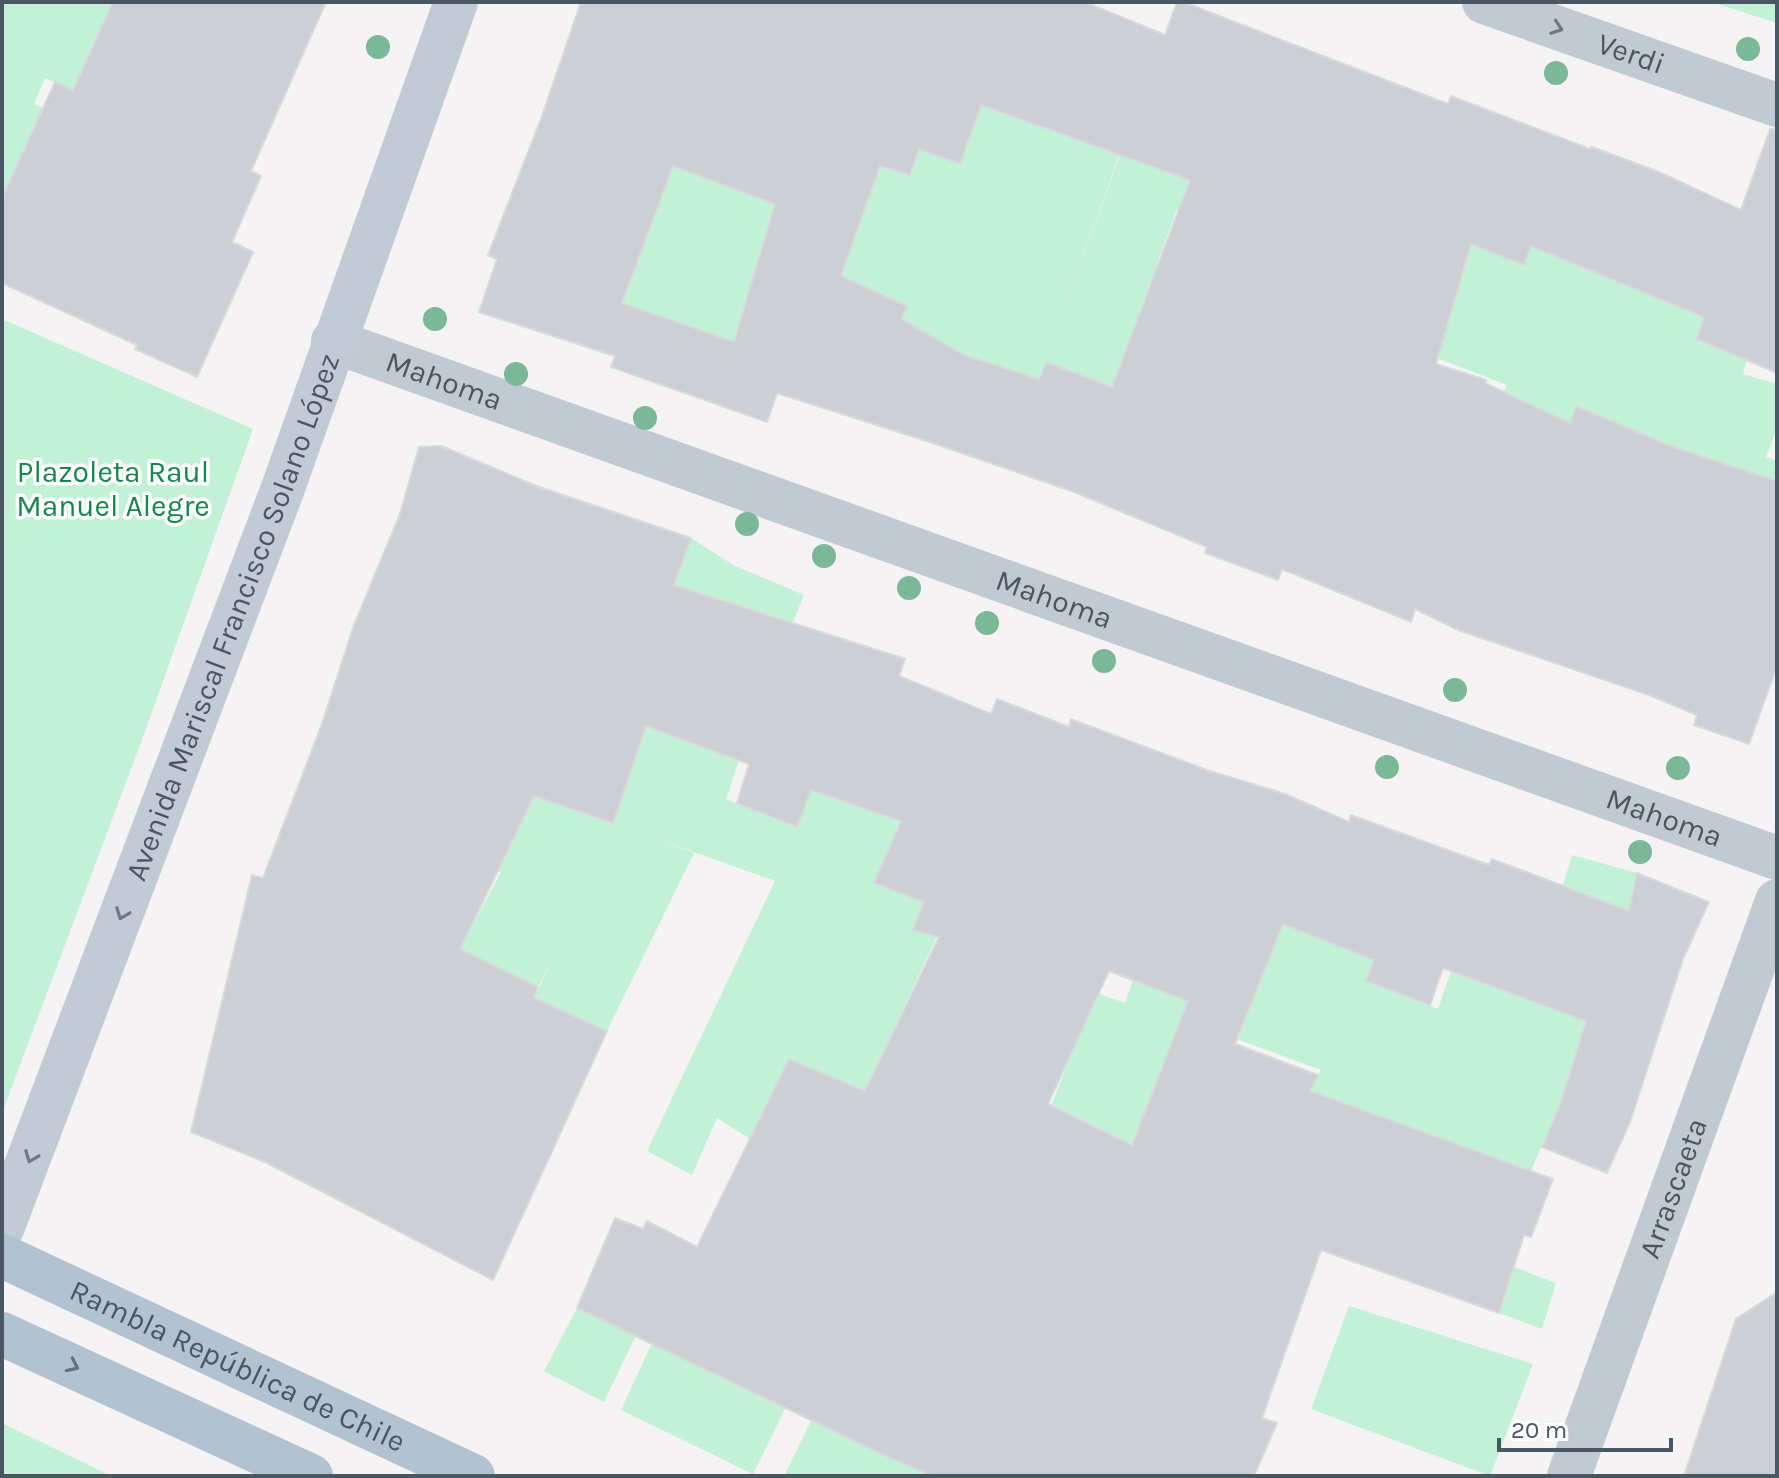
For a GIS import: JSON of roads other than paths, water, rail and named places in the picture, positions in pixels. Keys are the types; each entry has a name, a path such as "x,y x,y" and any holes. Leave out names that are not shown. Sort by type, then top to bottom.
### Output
{"main road":[{"name":"Rambla República de Chile","path":"2,1256 473,1476"},
{"path":"2,1334 311,1476"}],"street":[{"name":"Avenida Mariscal Francisco Solano López","path":"2,1229 283,488 456,2"},
{"name":"Verdi","path":"1484,2 1777,105"},
{"name":"Mahoma","path":"333,341 1777,858"},
{"name":"Arrascaeta","path":"1569,1476 1777,901"}],"park label":[{"name":"Plazoleta Raul Manuel Alegre","path":"113,489"}]}
